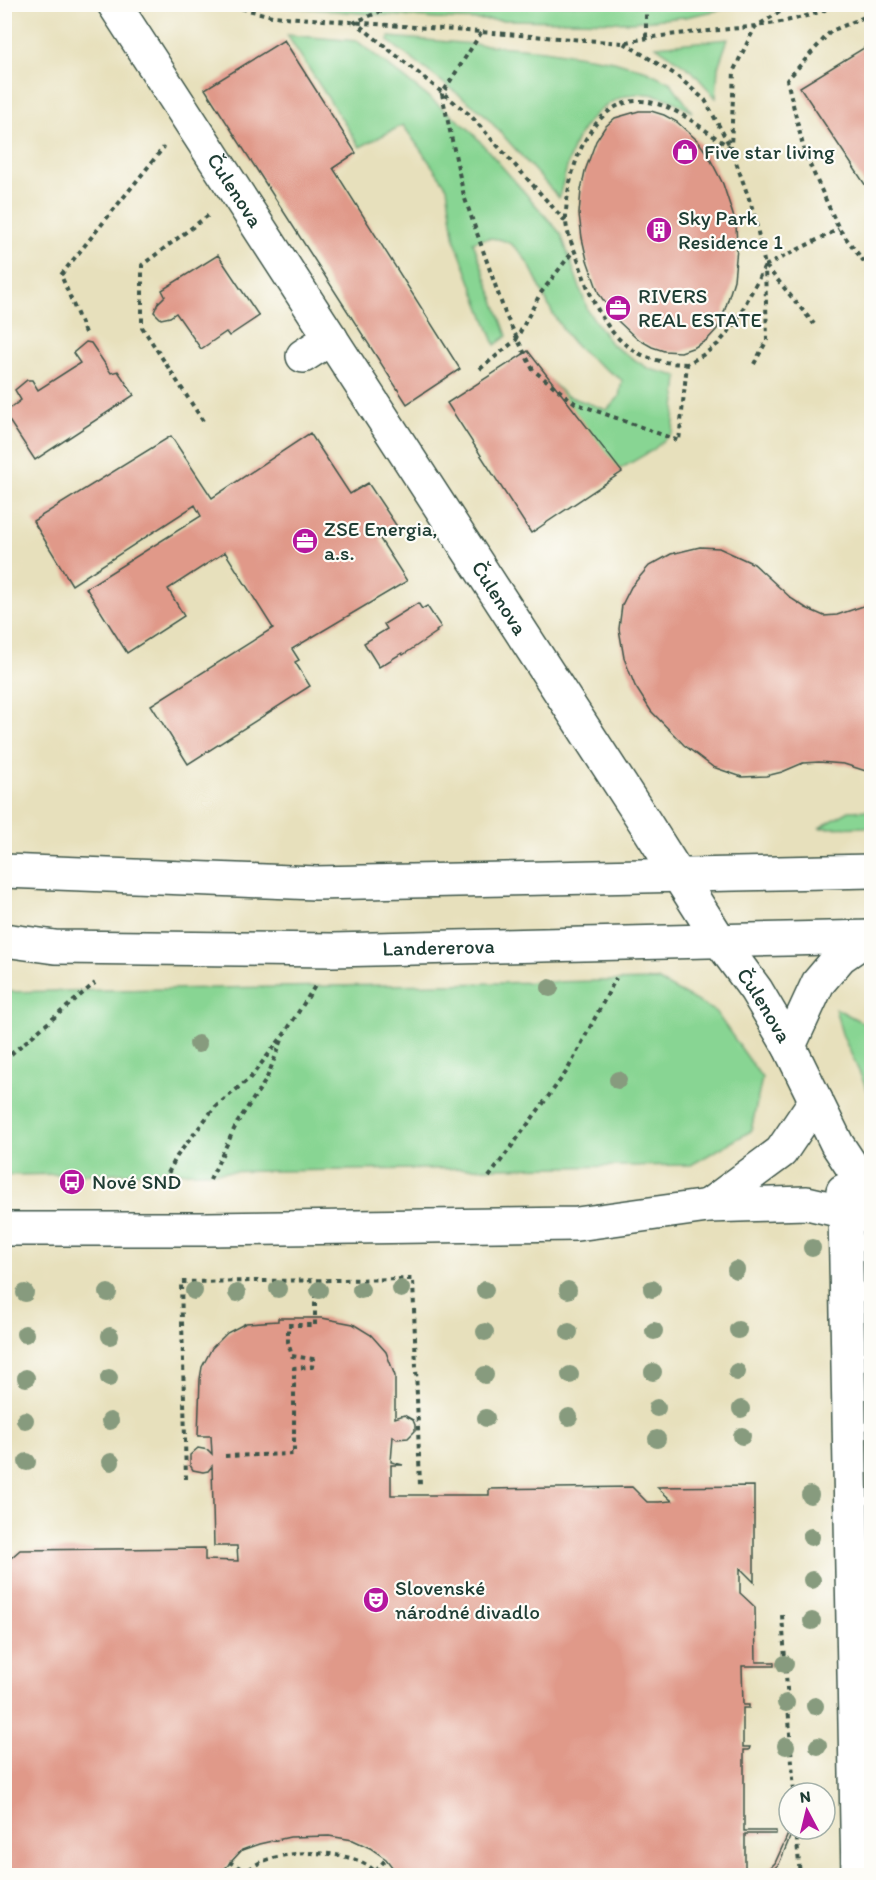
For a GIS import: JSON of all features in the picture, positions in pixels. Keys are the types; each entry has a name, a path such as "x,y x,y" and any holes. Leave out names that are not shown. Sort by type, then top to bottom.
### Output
{"street":[{"name":"Čulenova","path":"115,5 720,941 756,990 789,1046 816,1100 837,1144 863,1209 847,1306 858,1875"},
{"path":"303,356 331,338"},
{"path":"4,871 316,883 872,871"},
{"path":"789,1046 818,983 840,957 870,937"},
{"name":"Landererova","path":"4,940 55,947 333,950 870,937"},
{"path":"708,1206 781,1152 816,1100"},
{"path":"4,1229 577,1224 708,1206 807,1203 863,1209"},
{"path":"847,1306 872,1284"},
{"path":"849,1377 872,1427"}],"path":[{"path":"224,4 272,15 623,43 646,37 755,27 816,15 839,4"},
{"path":"355,22 398,4"},
{"path":"646,4 646,37"},
{"path":"731,148 734,70 755,27 796,4"},
{"path":"872,14 831,31 787,80 806,154 839,229 872,272"},
{"path":"355,22 470,115 566,222"},
{"path":"481,33 442,94 465,196 506,316 533,370 575,403 678,441 687,364"},
{"path":"623,43 676,75 705,100 731,148 754,213 765,266 767,340 754,364"},
{"path":"731,148 706,133 684,114 642,101 629,102 617,107 598,121 580,149 569,194 566,222 586,286 599,314 624,344 647,359 665,364 687,364 718,344 735,324 765,266 839,229"},
{"path":"85,333 61,275 166,144"},
{"path":"203,421 142,327 142,265 216,211"},
{"path":"480,369 516,340 540,294 575,250"},
{"path":"765,266 814,324"},
{"path":"489,1177 567,1071 616,978"},
{"path":"4,1060 100,979"},
{"path":"164,1180 177,1156 214,1108 250,1078 285,1034 316,984"},
{"path":"210,1180 237,1123 266,1080 285,1034"},
{"path":"186,1479 181,1282 413,1279 420,1486"},
{"path":"225,1456 294,1454 294,1368 312,1367 313,1359 292,1356 288,1342 288,1325 315,1324 315,1281"},
{"path":"782,1615 793,1781"},
{"path":"797,1841 800,1875"},
{"path":"229,1862 245,1874 267,1859 318,1854 348,1857 377,1873 386,1859"}],"green space":[{"path":"280,5 744,5 685,17 631,22 436,19"},
{"path":"287,35 357,41 469,129 561,234 588,311 612,345 649,369 678,376 673,432 653,450 544,513 526,357 565,395 607,410 619,397 622,380 577,347 562,329 534,274 517,249 505,241 491,238 473,242 507,336 495,345 455,241 447,187 403,125 360,147"},
{"path":"389,37 544,50 614,61 647,71 671,83 692,112 668,99 639,94 626,96 602,108 583,128 576,141 559,198 483,113 388,41"},
{"path":"728,39 718,67 716,98 692,71 656,46"},
{"path":"871,810 871,827 819,828 849,811"},
{"path":"657,980 715,1011 762,1078 751,1131 691,1165 5,1175 5,992"},
{"path":"835,1008 871,1027 871,1098 842,1034"}],"building":[{"path":"284,40 356,153 333,168 460,369 407,404 205,89"},
{"path":"872,43 872,195 800,87"},
{"name":"Sky Park Residence 1","path":"639,111 651,111 664,115 677,122 698,141 723,184 736,224 737,248 734,280 723,316 717,329 707,340 681,352 664,351 652,347 636,338 618,321 599,294 582,238 579,214 581,190 596,141 605,127 615,118"},
{"path":"218,255 259,316 229,336 226,332 201,349 176,313 161,319 154,312 158,303 165,296 162,290"},
{"path":"86,342 91,343 111,373 118,371 134,395 35,460 4,413 21,400 15,390 27,380 32,380 38,390 80,363 73,353"},
{"path":"528,351 622,472 531,533 447,403"},
{"path":"310,433 350,494 368,483 398,528 380,539 407,581 292,649 299,660 295,662 310,686 188,764 151,705 273,628 225,552 168,589 184,616 127,653 86,588 201,516 195,505 72,585 33,521 171,436 212,498"},
{"path":"700,547 719,548 754,564 792,599 824,616 837,615 872,603 872,773 844,764 819,762 803,763 766,776 742,777 713,767 684,745 651,711 635,686 624,658 619,629 622,605 631,587 649,566 671,554"},
{"path":"418,603 422,609 427,606 441,627 403,655 402,653 379,667 364,643 387,629 384,624"},
{"name":"Slovenské národné divadlo","path":"278,1318 322,1318 353,1324 371,1335 386,1352 395,1376 395,1418 404,1415 413,1420 415,1425 415,1431 408,1438 397,1439 393,1436 391,1462 403,1465 391,1465 391,1495 489,1495 489,1489 632,1487 647,1502 659,1502 672,1501 657,1487 754,1486 754,1582 740,1568 740,1593 755,1607 756,1662 774,1662 774,1666 742,1666 743,1705 749,1705 749,1708 743,1708 743,1747 750,1747 749,1750 744,1750 744,1831 776,1831 776,1834 745,1834 745,1873 767,1871 775,1863 785,1841 788,1841 779,1864 768,1874 399,1876 386,1859 370,1848 353,1840 329,1836 290,1837 242,1850 218,1876 4,1876 4,1564 20,1550 205,1548 205,1560 238,1561 237,1546 214,1546 212,1466 208,1471 203,1472 193,1470 190,1465 190,1455 198,1448 208,1450 212,1454 211,1436 198,1436 202,1367 212,1348 227,1333 246,1323 278,1321"}],"place":[{"name":"Five star living","path":"685,152"},
{"name":"Sky Park Residence 1","path":"659,230"},
{"name":"RIVERS REAL ESTATE","path":"618,308"},
{"name":"ZSE Energia, a.s.","path":"305,541"},
{"name":"Nové SND","path":"72,1182"},
{"name":"Slovenské národné divadlo","path":"376,1600"}]}
